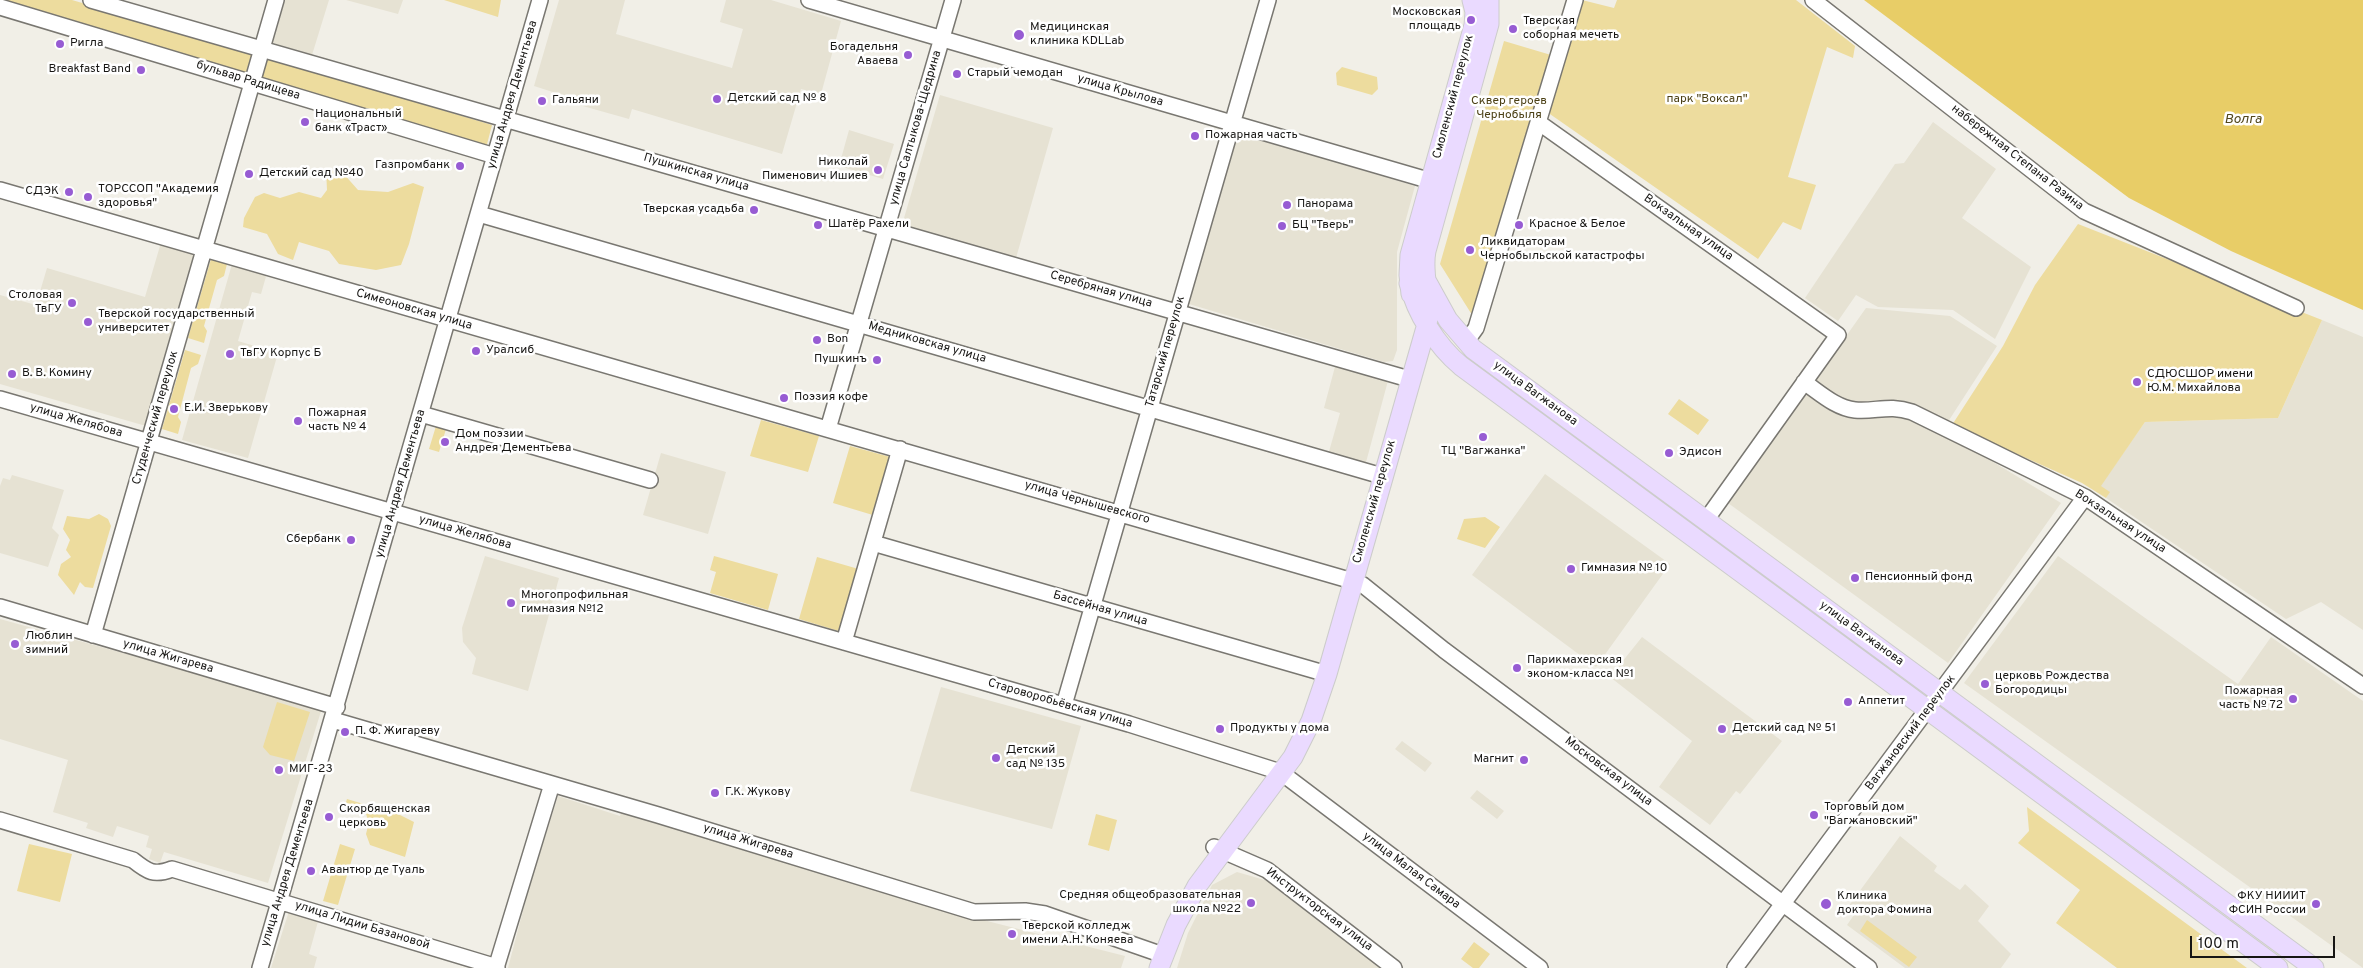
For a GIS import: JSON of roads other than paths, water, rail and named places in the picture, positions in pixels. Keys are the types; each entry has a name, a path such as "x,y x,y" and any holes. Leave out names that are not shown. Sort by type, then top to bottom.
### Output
{"main road":[{"name":"Смоленский переулок","path":"1418,282 1410,255 1428,181 1474,25 1475,12 1472,0"},
{"name":"Смоленский переулок","path":"1156,961 1181,894 1278,772 1323,673 1407,368 1414,327 1418,282 1424,269 1426,251 1489,24 1489,0"},
{"path":"1489,24 1496,0"},
{"name":"улица Вагжанова","path":"1418,282 1415,302 1428,335 1450,357 2278,968"},
{"name":"улица Вагжанова","path":"1418,282 1470,345 2314,968"},
{"name":"Смоленский переулок","path":"1349,580 1375,474 1407,368 1428,335"},
{"path":"1428,335 1470,345"},
{"path":"1407,368 1423,358 1433,355 1450,357"}],"street":[{"path":"91,0 506,118"},
{"name":"Студенческий переулок","path":"93,635 276,0"},
{"name":"улица Андрея Дементьева","path":"260,968 540,0"},
{"name":"улица Крылова","path":"809,0 1428,181"},
{"name":"улица Салтыкова-Щедрина","path":"828,429 954,0"},
{"name":"Татарский переулок","path":"1064,705 1268,0"},
{"path":"1470,345 1574,0"},
{"name":"набережная Степана Разина","path":"1813,0 2084,211 2296,308"},
{"name":"бульвар Радищева","path":"0,7 495,156"},
{"name":"Пушкинская улица","path":"506,118 887,228"},
{"name":"Вокзальная улица","path":"1538,122 1838,335 1804,382 1844,408 1863,410 1892,408 1912,412 2085,497 2363,686"},
{"name":"Симеоновская улица","path":"0,190 828,429"},
{"name":"Медниковская улица","path":"479,214 1375,474"},
{"name":"Серебряная улица","path":"887,228 1306,349 1407,368"},
{"path":"1706,520 1804,382"},
{"name":"улица Желябова","path":"0,399 844,642"},
{"path":"421,414 650,480"},
{"name":"улица Чернышевского","path":"828,429 1349,580"},
{"path":"844,642 900,450"},
{"name":"Вагжановский переулок","path":"1735,968 2085,497"},
{"name":"Бассейная улица","path":"873,544 1323,673"},
{"name":"Московская улица","path":"1349,580 1363,586 1444,650 1869,968"},
{"name":"улица Жигарева","path":"0,607 93,635 552,784 974,912 1025,911 1045,914 1156,961"},
{"name":"Староворобьёвская улица","path":"844,642 1064,705 1278,772"},
{"name":"улица Малая Самара","path":"1278,772 1540,968"},
{"path":"496,967 552,784"},
{"name":"улица Лидии Базановой","path":"0,820 133,860 145,870 159,874 172,869 496,967"},
{"name":"Инструкторская улица","path":"1218,849 1267,870 1394,968"}],"water":[{"name":"Волга","path":"1864,0 2363,0 2363,310 2231,251 2129,198"}],"place":[{"name":"Московская площадь","path":"1471,20"},
{"name":"Тверская соборная мечеть","path":"1513,29"},
{"name":"Медицинская клиника KDLLab","path":"1019,35"},
{"name":"Ригла","path":"60,44"},
{"name":"Богадельня Аваева","path":"908,55"},
{"name":"Breakfast Band","path":"141,70"},
{"name":"Старый чемодан","path":"957,74"},
{"name":"Детский сад № 8","path":"717,99"},
{"name":"Гальяни","path":"542,101"},
{"name":"Национальный банк «Траст»","path":"305,122"},
{"name":"Пожарная часть","path":"1195,136"},
{"name":"Газпромбанк","path":"460,166"},
{"name":"Николай Пименович Ишиев","path":"878,170"},
{"name":"Детский сад №40","path":"249,174"},
{"name":"СДЭК","path":"69,192"},
{"name":"ТОРССОП \"Академия здоровья\"","path":"88,197"},
{"name":"Панорама","path":"1287,205"},
{"name":"Тверская усадьба","path":"754,210"},
{"name":"Шатёр Рахели","path":"818,225"},
{"name":"Красное & Белое","path":"1519,225"},
{"name":"БЦ \"Тверь\"","path":"1282,226"},
{"name":"Ликвидаторам Чернобыльской катастрофы","path":"1470,250"},
{"name":"Столовая ТвГУ","path":"72,303"},
{"name":"Тверской государственный университет","path":"88,322"},
{"name":"Bon","path":"817,340"},
{"name":"Уралсиб","path":"476,351"},
{"name":"ТвГУ Корпус Б","path":"230,354"},
{"name":"Пушкинъ","path":"877,360"},
{"name":"В. В. Комину","path":"12,374"},
{"name":"СДЮСШОР имени Ю.М. Михайлова","path":"2137,382"},
{"name":"Поэзия кофе","path":"784,398"},
{"name":"Е.И. Зверькову","path":"174,409"},
{"name":"Пожарная часть № 4","path":"298,421"},
{"name":"ТЦ \"Вагжанка\"","path":"1483,437"},
{"name":"Дом поэзии Андрея Дементьева","path":"445,442"},
{"name":"Эдисон","path":"1669,453"},
{"name":"Сбербанк","path":"351,540"},
{"name":"Гимназия № 10","path":"1571,569"},
{"name":"Пенсионный фонд","path":"1855,578"},
{"name":"Многопрофильная гимназия №12","path":"511,603"},
{"name":"Люблин зимний","path":"15,644"},
{"name":"Парикмахерская эконом-класса №1","path":"1517,668"},
{"name":"церковь Рождества Богородицы","path":"1985,684"},
{"name":"Пожарная часть № 72","path":"2293,699"},
{"name":"Аппетит","path":"1848,702"},
{"name":"Продукты у дома","path":"1220,729"},
{"name":"Детский сад № 51","path":"1722,729"},
{"name":"П. Ф. Жигареву","path":"345,732"},
{"name":"Детский сад № 135","path":"996,758"},
{"name":"Магнит","path":"1524,760"},
{"name":"МИГ-23","path":"279,770"},
{"name":"Г.К. Жукову","path":"715,793"},
{"name":"Торговый дом \"Вагжановский\"","path":"1814,815"},
{"name":"Скорбященская церковь","path":"329,817"},
{"name":"Авантюр де Туаль","path":"311,871"},
{"name":"Средняя общеобразовательная школа №22","path":"1251,903"},
{"name":"Клиника доктора Фомина","path":"1826,904"},
{"name":"ФКУ НИИИТ ФСИН России","path":"2316,904"},
{"name":"Тверской колледж имени А.Н. Коняева","path":"1012,934"}],"park label":[{"name":"парк \"Воксал\"","path":"1707,100"},
{"name":"Сквер героев Чернобыля","path":"1509,109"}]}
